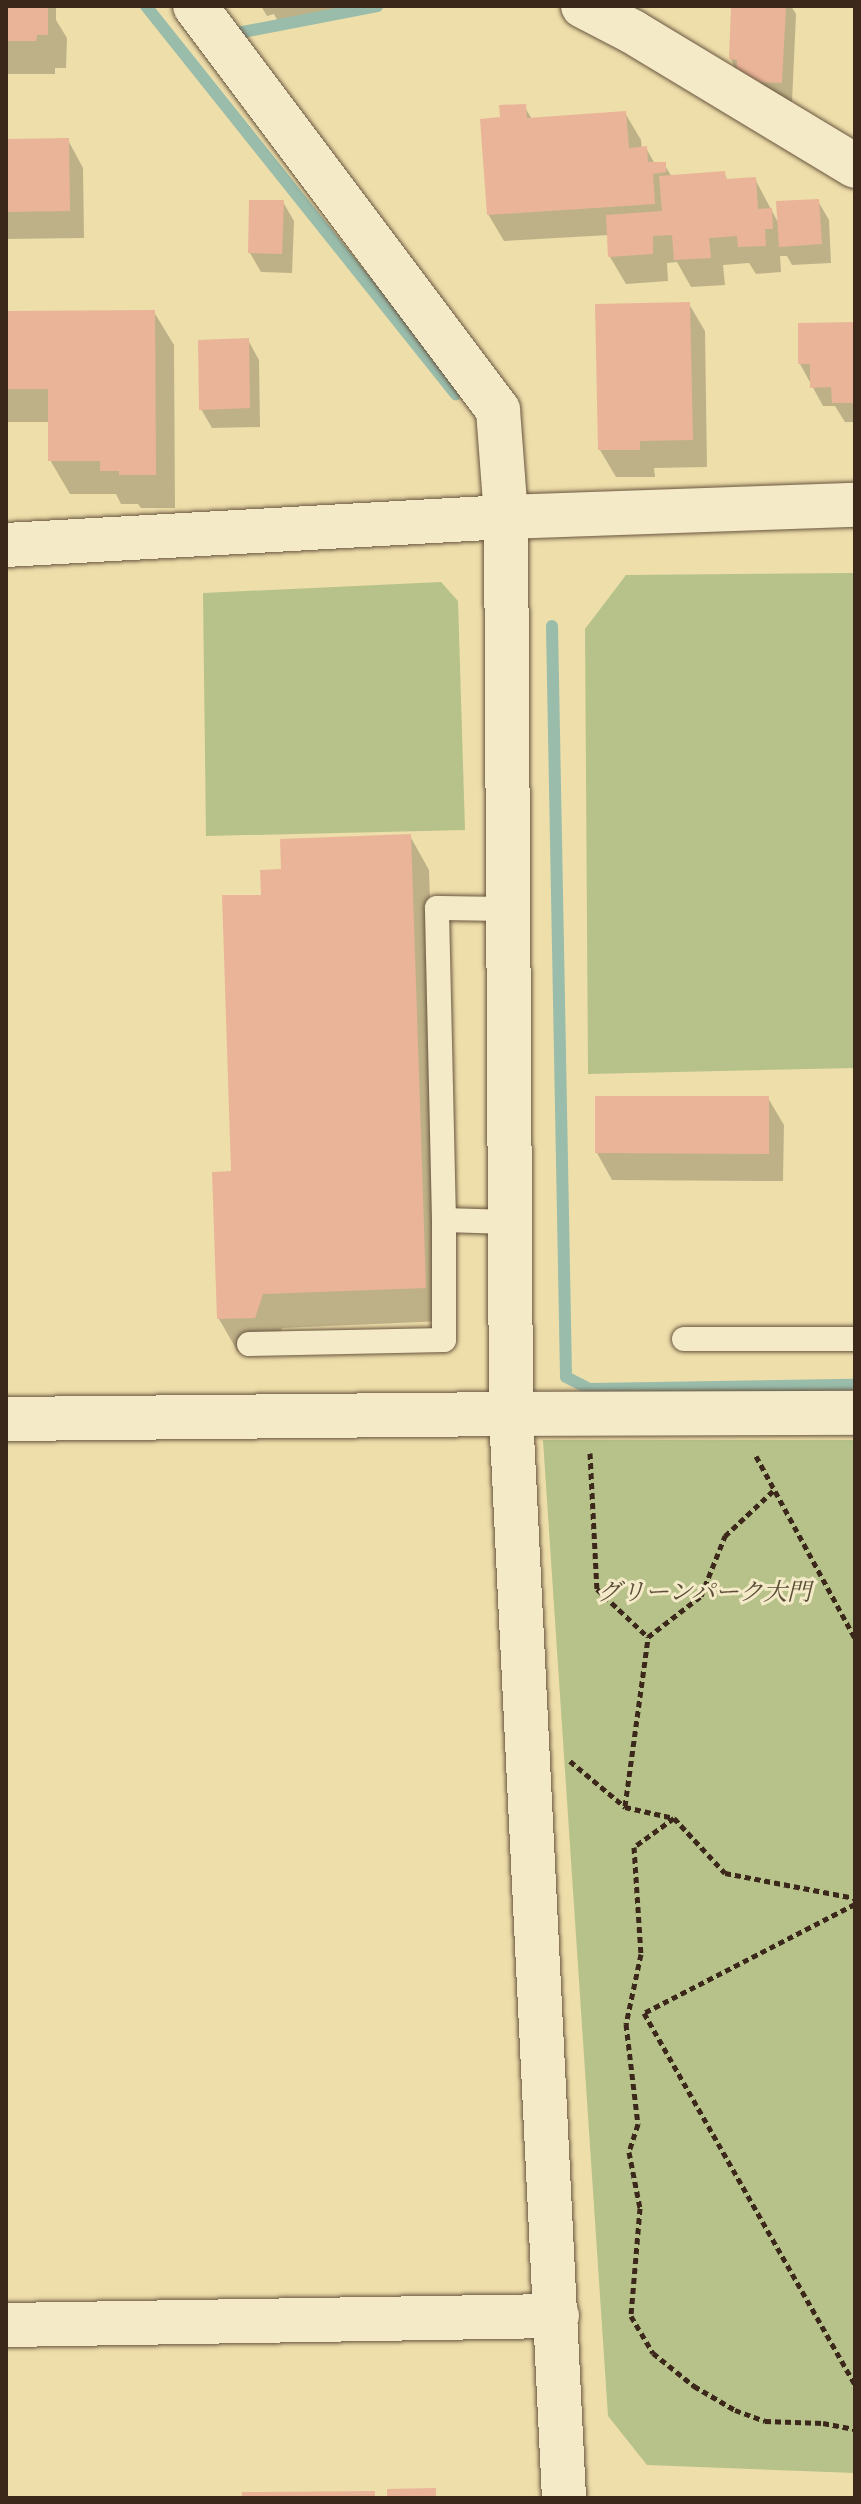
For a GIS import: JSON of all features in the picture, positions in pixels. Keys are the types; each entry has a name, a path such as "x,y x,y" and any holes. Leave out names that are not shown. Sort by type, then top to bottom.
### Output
{"street":[{"path":"195,6 498,410 506,517 511,1414 564,2498"},
{"path":"583,6 633,32 855,166"},
{"path":"6,545 506,517 855,505"},
{"path":"6,1419 855,1413"},
{"path":"6,2325 557,2316"}],"lane":[{"path":"249,1344 444,1340 437,908 509,909"},
{"path":"444,1220 510,1222"},
{"path":"684,1339 855,1339"}],"path":[{"path":"733,1413 855,1638"},
{"path":"588,1414 597,1589 648,1637"},
{"path":"625,1807 648,1637 701,1596 725,1536 774,1490"},
{"path":"526,1724 625,1807 674,1818 725,1873 855,1901"},
{"path":"674,1818 634,1847 641,1954 626,2024 638,2124 629,2152 640,2208 631,2316 653,2353 694,2386 735,2410 765,2421 823,2423 855,2429"},
{"path":"855,1901 644,2013 855,2385"}],"green space":[{"path":"855,573 855,1068 588,1074 585,629 626,575"},
{"path":"441,582 458,601 465,830 206,836 203,593"},
{"name":"グリーンパーク大門","path":"543,1440 855,1440 855,2473 647,2465 608,2416"}],"building":[{"path":"6,6 48,6 48,35 37,35 36,41 6,41"},
{"path":"731,6 786,6 782,83 736,81 737,60 729,59"},
{"path":"526,104 527,118 626,111 629,148 647,146 648,162 666,162 666,172 653,174 655,204 487,215 480,119 500,117 499,105"},
{"path":"69,138 70,211 6,212 6,139"},
{"path":"725,171 726,179 756,177 758,209 772,208 773,229 765,229 766,246 738,247 737,236 709,238 711,258 674,260 672,235 653,236 653,254 608,257 606,215 662,211 659,176"},
{"path":"819,199 822,244 779,247 776,201"},
{"path":"249,200 284,200 282,254 248,253"},
{"path":"690,302 693,440 640,441 640,450 598,450 595,304"},
{"path":"155,310 156,475 119,475 119,471 100,471 100,461 48,461 48,389 6,389 6,311"},
{"path":"855,322 855,403 832,403 831,387 810,388 810,364 798,364 798,323"},
{"path":"249,338 250,408 199,410 198,340"},
{"path":"411,834 426,1288 263,1294 255,1318 217,1319 212,1172 231,1171 222,895 261,895 260,870 281,869 280,839"},
{"path":"595,1096 769,1096 769,1154 595,1153"},
{"path":"436,2488 436,2498 387,2498 387,2489"},
{"path":"375,2491 375,2498 242,2498 242,2492"}],"waterway":[{"path":"146,6 456,395"},
{"path":"227,35 377,6"},
{"path":"552,626 566,1377 590,1389 855,1385"}]}
